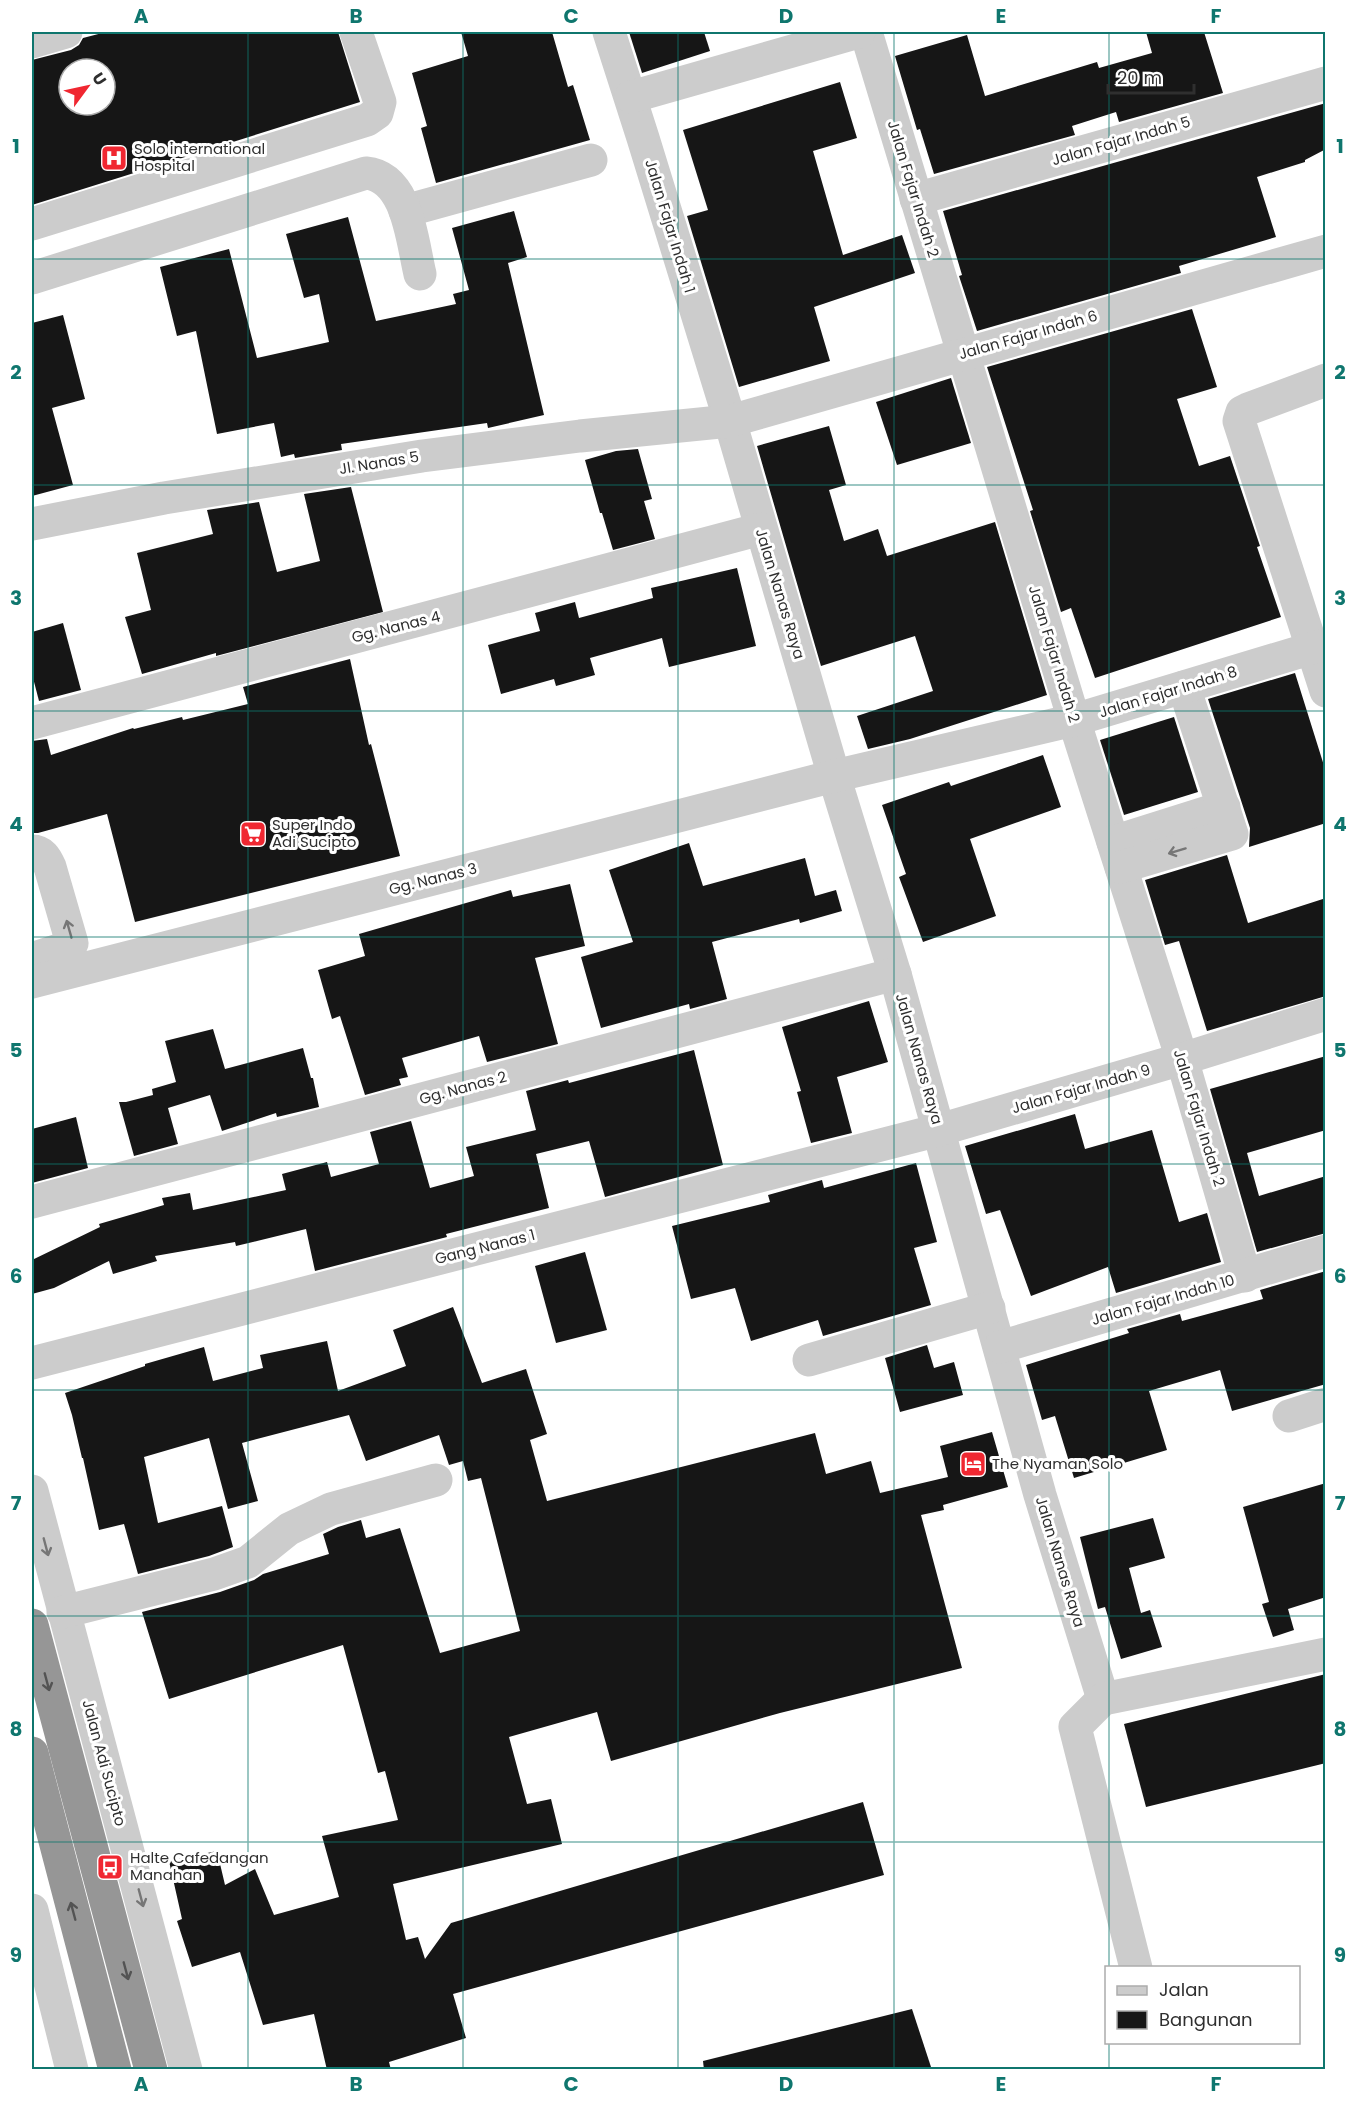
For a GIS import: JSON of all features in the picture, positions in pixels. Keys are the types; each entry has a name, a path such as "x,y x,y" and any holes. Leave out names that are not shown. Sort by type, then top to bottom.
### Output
{"highway":[{"path":"32,1625 151,2070"},
{"path":"34,1771 115,2070"}],"street":[{"path":"32,42 66,32"},
{"path":"32,224 367,120 377,113 380,102 356,32"},
{"name":"Jalan Fajar Indah 1","path":"609,32 730,421"},
{"path":"631,97 859,32"},
{"name":"Jalan Fajar Indah 2","path":"866,32 1074,720 1182,1059 1245,1276"},
{"name":"Jalan Fajar Indah 5","path":"916,199 1326,84"},
{"path":"405,212 591,160"},
{"path":"32,278 357,174 372,174 385,179 395,190 405,212 420,274"},
{"name":"Jalan Fajar Indah 6","path":"730,421 1326,251"},
{"path":"1326,380 1248,409 1242,412 1239,421 1319,647 1326,691"},
{"name":"Jl. Nanas 5","path":"32,524 164,498 422,456 580,436 730,421"},
{"name":"Jalan Nanas Raya","path":"730,421 834,776 895,974 1040,1495 1103,1700"},
{"name":"Gg. Nanas 4","path":"32,723 385,629 511,598 761,529"},
{"name":"Jalan Fajar Indah 8","path":"834,776 1074,720 1319,647"},
{"path":"1117,855 1228,821 1184,687"},
{"name":"Gg. Nanas 3","path":"32,982 834,776"},
{"path":"32,851 45,856 50,867 72,943 68,947 32,958"},
{"name":"Gg. Nanas 2","path":"32,1202 895,974"},
{"name":"Jalan Fajar Indah 9","path":"939,1130 1326,1014"},
{"name":"Gang Nanas 1","path":"32,1363 939,1130"},
{"name":"Jalan Fajar Indah 10","path":"1000,1347 1326,1251"},
{"path":"808,1360 989,1308"},
{"path":"1289,1416 1326,1404"},
{"path":"63,1612 214,1574 248,1562 290,1529 322,1513 436,1480"},
{"name":"Jalan Adi Sucipto","path":"32,1491 186,2070"},
{"path":"1135,1966 1075,1727 1103,1700 1326,1654"},
{"path":"32,1910 72,2070"},
{"path":"55,2002 94,1993"}],"building":[{"name":"Solo international Hospital","path":"106,32 338,32 360,102 32,205 32,60 71,50 79,45 83,38"},
{"path":"461,32 552,32 568,87 573,85 590,140 436,183 421,128 427,126 412,73 468,56"},
{"path":"629,32 704,32 710,51 642,73"},
{"path":"1146,32 1204,32 1223,93 1119,122 1116,112 1072,126 1075,135 934,174 920,129 917,130 895,56 967,35 985,96 1097,62 1099,68 1152,53"},
{"path":"840,82 857,138 813,151 843,255 902,235 915,273 814,307 830,361 739,387 687,216 708,210 683,130"},
{"path":"1326,103 1326,149 1305,162 1257,177 1276,237 1179,266 1181,273 977,331 959,276 962,275 943,211"},
{"path":"514,211 527,257 508,263 544,415 488,428 487,423 341,444 342,450 295,458 294,454 281,457 274,423 217,434 196,331 177,336 160,267 229,249 257,358 329,342 319,294 304,298 286,234 348,217 376,321 456,304 453,294 469,290 452,228"},
{"path":"1192,309 1217,387 1177,399 1199,466 1230,456 1281,617 1095,678 1071,608 1061,612 1030,511 1033,510 987,367"},
{"path":"63,315 85,399 52,408 73,485 32,496 32,323"},
{"path":"951,378 971,443 897,465 876,402"},
{"path":"829,426 846,485 829,490 844,541 878,529 887,556 995,522 1047,695 910,739 868,749 857,716 933,691 915,636 821,666 757,446"},
{"path":"638,449 652,499 644,501 655,539 613,550 585,460 616,451"},
{"path":"351,487 383,612 216,656 216,653 142,674 125,617 151,610 137,553 213,534 207,510 259,502 277,572 320,561 304,494"},
{"path":"737,568 756,646 669,667 662,638 590,658 595,675 556,686 554,679 501,694 488,645 540,631 535,613 575,602 579,618 653,598 651,588"},
{"path":"63,623 81,690 39,701 32,674 32,632"},
{"path":"350,659 369,745 371,744 400,856 135,922 107,814 32,833 32,741 47,739 51,755 133,728 182,717 183,720 248,704 243,687"},
{"path":"1295,673 1326,772 1326,823 1249,847 1250,828 1208,699"},
{"path":"1174,717 1198,792 1124,815 1100,740"},
{"path":"1043,755 1061,807 970,839 996,916 923,942 899,877 906,874 882,805 949,782 951,786"},
{"path":"689,843 703,886 805,858 815,896 836,890 842,911 800,923 799,919 712,942 727,999 690,1009 689,1004 601,1028 581,957 633,942 609,870"},
{"path":"1227,855 1248,923 1326,898 1326,996 1207,1031 1179,941 1165,945 1145,880"},
{"path":"570,884 585,946 535,958 558,1044 487,1062 479,1036 402,1058 408,1077 399,1079 401,1085 365,1095 340,1016 332,1019 318,970 365,956 359,934 511,890 513,897"},
{"path":"869,1001 888,1062 837,1077 852,1133 811,1143 797,1092 801,1091 782,1027"},
{"path":"213,1029 225,1069 303,1048 319,1107 277,1117 276,1113 222,1131 210,1095 168,1108 178,1144 134,1156 119,1102 153,1095 152,1089 176,1082 165,1041"},
{"path":"694,1050 723,1165 605,1197 589,1141 536,1154 549,1208 446,1234 447,1237 315,1271 306,1229 236,1246 235,1242 155,1256 157,1261 113,1274 109,1261 54,1288 32,1294 32,1260 100,1227 99,1224 164,1205 162,1198 190,1193 193,1210 286,1190 282,1174 327,1162 331,1177 379,1164 370,1132 411,1121 430,1188 474,1176 466,1147 536,1130 526,1091 568,1080 569,1083"},
{"path":"1326,1056 1326,1130 1247,1153 1259,1196 1326,1176 1326,1233 1257,1252 1210,1089"},
{"path":"1075,1114 1085,1149 1152,1130 1179,1222 1207,1213 1221,1262 1116,1293 1108,1267 1031,1296 1000,1210 986,1214 965,1146"},
{"path":"76,1117 88,1168 32,1183 32,1129"},
{"path":"916,1163 937,1242 914,1248 931,1305 823,1336 818,1320 751,1341 735,1288 691,1299 672,1226 770,1202 768,1195 822,1180 824,1188"},
{"path":"585,1252 607,1330 556,1343 535,1266"},
{"path":"1326,1271 1326,1384 1232,1411 1220,1370 1149,1391 1167,1450 1074,1478 1055,1416 1042,1420 1026,1365 1129,1333 1127,1329 1180,1314 1182,1321 1263,1299 1260,1290"},
{"path":"453,1307 482,1383 526,1369 547,1434 530,1440 547,1501 815,1433 826,1474 871,1461 880,1493 948,1477 940,1446 992,1432 1008,1487 943,1505 944,1510 921,1515 962,1668 780,1713 611,1761 597,1712 509,1737 527,1804 551,1799 562,1844 393,1884 406,1940 418,1937 425,1959 451,1923 863,1802 884,1875 453,1994 466,2038 389,2062 391,2070 327,2070 314,2014 263,2025 240,1952 192,1967 177,1921 182,1919 169,1861 217,1851 225,1885 255,1869 274,1915 339,1897 322,1836 398,1820 385,1771 378,1773 343,1645 169,1699 142,1612 220,1592 254,1580 263,1574 329,1554 323,1534 361,1520 366,1538 400,1528 440,1653 520,1631 481,1478 468,1481 463,1461 449,1465 439,1435 366,1461 349,1415 242,1443 258,1501 228,1509 209,1438 144,1457 158,1523 222,1506 233,1547 209,1556 138,1574 124,1524 99,1530 83,1458 65,1393 145,1366 145,1364 204,1347 213,1381 263,1368 260,1355 327,1341 338,1391 406,1366 393,1330"},
{"path":"927,1345 934,1368 954,1362 963,1395 900,1412 885,1358"},
{"path":"1326,1483 1326,1597 1288,1609 1294,1630 1273,1637 1262,1604 1269,1602 1243,1507"},
{"path":"1153,1518 1165,1558 1129,1568 1141,1613 1150,1610 1162,1647 1121,1659 1105,1607 1098,1609 1080,1537"},
{"path":"1326,1674 1326,1763 1146,1807 1124,1724"},
{"path":"912,2009 932,2070 704,2070 703,2061"}],"place":[{"name":"Solo international Hospital","path":"114,158"},
{"name":"Super Indo Adi Sucipto","path":"253,834"},
{"name":"The Nyaman Solo","path":"973,1464"},
{"name":"Halte Cafedangan Manahan","path":"110,1867"}]}
